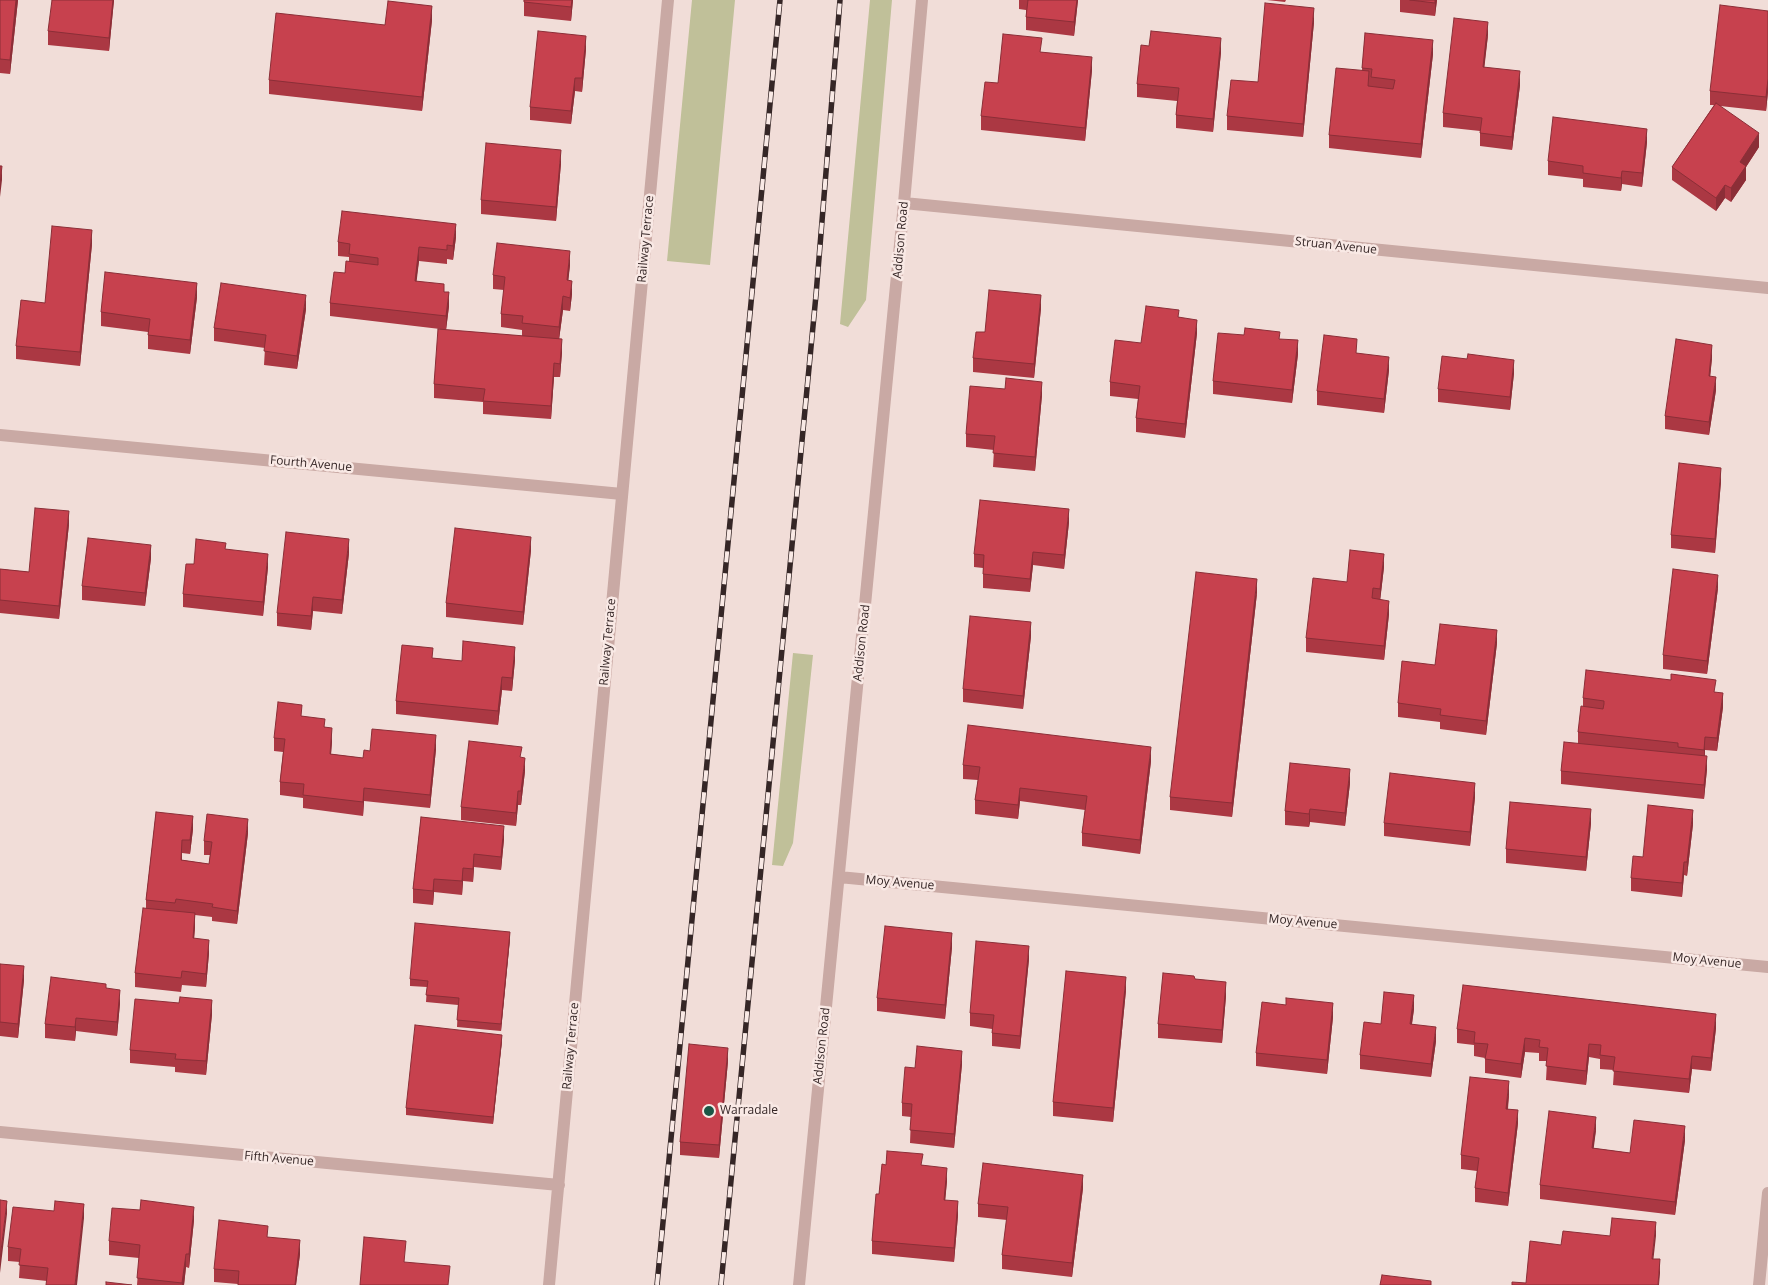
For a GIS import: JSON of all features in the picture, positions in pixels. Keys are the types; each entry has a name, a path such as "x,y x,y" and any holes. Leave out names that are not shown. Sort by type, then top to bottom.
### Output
{"street":[{"name":"Railway Terrace","path":"549,1285 668,0"},
{"name":"Addison Road","path":"799,1285 922,0"},
{"name":"Struan Avenue","path":"904,203 1768,288"},
{"name":"Fourth Avenue","path":"0,435 622,494"},
{"name":"Moy Avenue","path":"839,877 1768,967"},
{"name":"Fifth Avenue","path":"0,1132 559,1185"},
{"path":"1759,1285 1768,1193"}],"green space":[{"path":"692,0 735,0 710,265 667,261"},
{"path":"870,0 892,0 866,300 848,327 840,324"},
{"path":"793,653 813,655 793,843 783,866 772,865"}],"building":[{"path":"0,0 16,0 10,60 0,59"},
{"path":"52,0 113,0 109,38 48,31"},
{"path":"524,0 572,0 571,7 524,2"},
{"path":"1028,0 1077,0 1074,22 1026,17"},
{"path":"1410,0 1435,0 1435,3"},
{"path":"388,1 432,6 422,97 269,80 276,13 385,25"},
{"path":"1265,3 1314,8 1303,124 1227,116 1231,80 1258,82"},
{"path":"1720,5 1768,11 1768,79 1766,97 1710,91"},
{"path":"1454,18 1488,22 1483,67 1520,71 1512,137 1480,133 1482,118 1443,113"},
{"path":"538,31 586,36 582,78 575,78 571,111 530,107"},
{"path":"1151,31 1221,38 1213,119 1176,115 1179,88 1137,84 1141,45 1149,46"},
{"path":"1365,33 1433,40 1421,144 1329,135 1336,68 1369,71 1368,86 1393,89 1395,80 1371,77 1372,69 1362,68"},
{"path":"1003,34 1042,38 1040,52 1092,57 1085,128 981,116 985,82 998,83"},
{"path":"1716,103 1759,133 1740,162 1746,166 1731,188 1725,185 1716,198 1672,167"},
{"path":"1553,117 1647,129 1642,173 1622,171 1621,178 1583,173 1583,166 1548,161"},
{"path":"486,143 561,150 556,207 481,200"},
{"path":"0,166 2,166 0,184"},
{"path":"342,211 456,224 453,246 447,245 447,250 419,247 415,281 444,284 444,292 449,292 446,316 330,303 334,272 345,273 346,261 378,265 378,258 349,254 350,244 338,242"},
{"path":"52,226 92,230 80,352 16,346 21,300 45,303"},
{"path":"497,243 570,251 567,280 572,281 570,298 563,296 559,327 522,323 523,316 501,314 505,277 493,275"},
{"path":"105,272 197,283 190,340 148,335 150,319 101,312"},
{"path":"221,283 306,295 297,356 264,351 266,335 214,328"},
{"path":"989,290 1041,295 1034,364 973,358 976,332 985,332"},
{"path":"1146,306 1179,310 1178,317 1197,320 1185,424 1136,418 1140,386 1110,382 1115,340 1141,343"},
{"path":"1245,328 1280,332 1279,339 1298,340 1292,390 1213,381 1218,333 1244,335"},
{"path":"438,329 562,339 560,364 554,363 551,406 483,401 485,389 434,384"},
{"path":"1324,335 1357,339 1356,353 1389,357 1384,399 1317,391"},
{"path":"1676,339 1712,345 1709,376 1716,377 1709,422 1665,416"},
{"path":"1468,354 1514,360 1510,397 1438,389 1442,356 1467,359"},
{"path":"1006,378 1042,382 1035,457 993,453 995,436 966,434 970,386 1005,389"},
{"path":"1679,463 1721,468 1715,539 1671,535"},
{"path":"980,500 1069,509 1064,555 1033,552 1030,579 983,574 984,555 974,554"},
{"path":"35,508 69,511 59,606 0,600 0,569 29,572"},
{"path":"455,528 531,537 523,612 446,603"},
{"path":"286,532 349,539 342,600 313,597 311,616 277,613"},
{"path":"88,538 151,545 145,593 82,586"},
{"path":"196,539 226,543 225,549 268,554 263,602 183,594 186,564 194,564"},
{"path":"1350,550 1384,554 1380,589 1373,588 1372,598 1389,601 1384,646 1306,638 1313,578 1347,582"},
{"path":"1673,569 1718,575 1707,661 1663,655"},
{"path":"1196,572 1257,579 1232,803 1170,797"},
{"path":"970,616 1031,622 1023,696 963,689"},
{"path":"1440,624 1497,630 1486,721 1440,715 1441,709 1398,703 1402,661 1435,665"},
{"path":"463,641 515,647 512,678 502,677 498,711 396,701 402,645 433,648 432,658 462,661"},
{"path":"1586,670 1671,680 1671,674 1716,680 1714,692 1723,693 1717,738 1705,737 1704,750 1678,747 1678,743 1578,732 1581,706 1603,709 1604,704 1604,701 1583,698"},
{"path":"278,702 302,705 301,716 325,719 324,727 332,728 330,754 363,758 364,750 370,751 372,729 436,735 430,795 364,788 363,802 303,795 304,784 280,782 285,739 274,738"},
{"path":"968,725 1151,747 1140,840 1082,833 1087,796 1020,788 1018,805 975,800 980,767 963,765"},
{"path":"469,741 522,747 520,757 525,758 521,791 518,791 516,813 461,807"},
{"path":"1564,742 1707,756 1704,785 1561,771"},
{"path":"1290,763 1350,769 1345,813 1310,809 1309,814 1285,811"},
{"path":"1390,773 1475,783 1470,832 1384,823"},
{"path":"1510,802 1591,809 1586,857 1506,849"},
{"path":"1648,805 1693,810 1687,862 1684,862 1682,883 1631,878 1633,856 1643,857"},
{"path":"156,812 193,816 190,840 182,840 181,860 209,864 212,842 204,841 207,814 248,819 237,911 212,907 213,904 176,899 175,903 146,900"},
{"path":"421,817 504,826 501,857 474,854 473,869 463,868 462,881 434,879 433,891 413,889"},
{"path":"143,908 195,913 193,938 209,940 206,974 182,971 181,978 135,973"},
{"path":"415,923 510,932 501,1024 457,1020 459,998 426,995 428,981 410,979"},
{"path":"885,926 952,933 945,1005 877,998"},
{"path":"976,941 1029,946 1020,1036 992,1033 994,1015 970,1013"},
{"path":"0,964 24,966 18,1024 0,1022"},
{"path":"1066,971 1126,977 1113,1108 1053,1102"},
{"path":"1163,973 1226,982 1222,1030 1158,1024"},
{"path":"51,977 106,984 106,988 120,990 117,1022 76,1018 75,1027 45,1024"},
{"path":"1463,985 1716,1014 1711,1058 1692,1056 1689,1079 1613,1071 1615,1057 1600,1055 1601,1045 1589,1044 1586,1071 1546,1066 1548,1048 1539,1047 1540,1040 1525,1038 1521,1064 1485,1059 1488,1044 1474,1043 1475,1032 1457,1029"},
{"path":"1384,992 1414,995 1410,1024 1436,1027 1431,1064 1360,1055 1364,1022 1381,1024"},
{"path":"180,997 212,1000 206,1061 175,1059 176,1054 130,1050 135,999 179,1003"},
{"path":"1286,998 1333,1003 1327,1060 1256,1053 1262,1002 1286,1005"},
{"path":"415,1025 502,1035 493,1117 406,1108"},
{"path":"689,1044 728,1048 719,1145 680,1142"},
{"path":"917,1046 962,1051 954,1134 910,1130 912,1104 902,1103 905,1067 915,1068"},
{"path":"1470,1077 1509,1081 1506,1109 1518,1110 1508,1193 1475,1188 1479,1158 1461,1155"},
{"path":"1549,1111 1596,1117 1592,1148 1630,1153 1634,1120 1685,1126 1675,1202 1540,1185"},
{"path":"887,1151 923,1154 921,1165 947,1168 944,1200 958,1201 954,1248 872,1241 876,1194 879,1194 882,1164 886,1165"},
{"path":"983,1163 1083,1175 1072,1263 1002,1255 1008,1207 978,1204"},
{"path":"0,1200 7,1201 0,1259"},
{"path":"141,1200 194,1207 189,1254 186,1254 182,1283 137,1278 140,1245 109,1241 112,1208 140,1210"},
{"path":"55,1201 84,1204 75,1285 46,1285 48,1268 19,1265 21,1249 8,1247 13,1207 54,1211"},
{"path":"1612,1218 1656,1222 1652,1259 1660,1259 1658,1285 1512,1285 1512,1282 1526,1283 1530,1241 1561,1245 1563,1231 1610,1236"},
{"path":"219,1220 268,1226 267,1237 300,1240 295,1285 238,1285 239,1271 214,1269"},
{"path":"364,1237 406,1241 404,1262 450,1266 448,1285 360,1285"},
{"path":"1382,1275 1431,1281 1431,1285 1380,1285"},
{"path":"106,1282 132,1285 106,1285"}],"railway":[{"path":"657,1285 780,0"},
{"path":"721,1285 816,295 840,0"}],"place":[{"name":"Warradale","path":"709,1111"}]}
